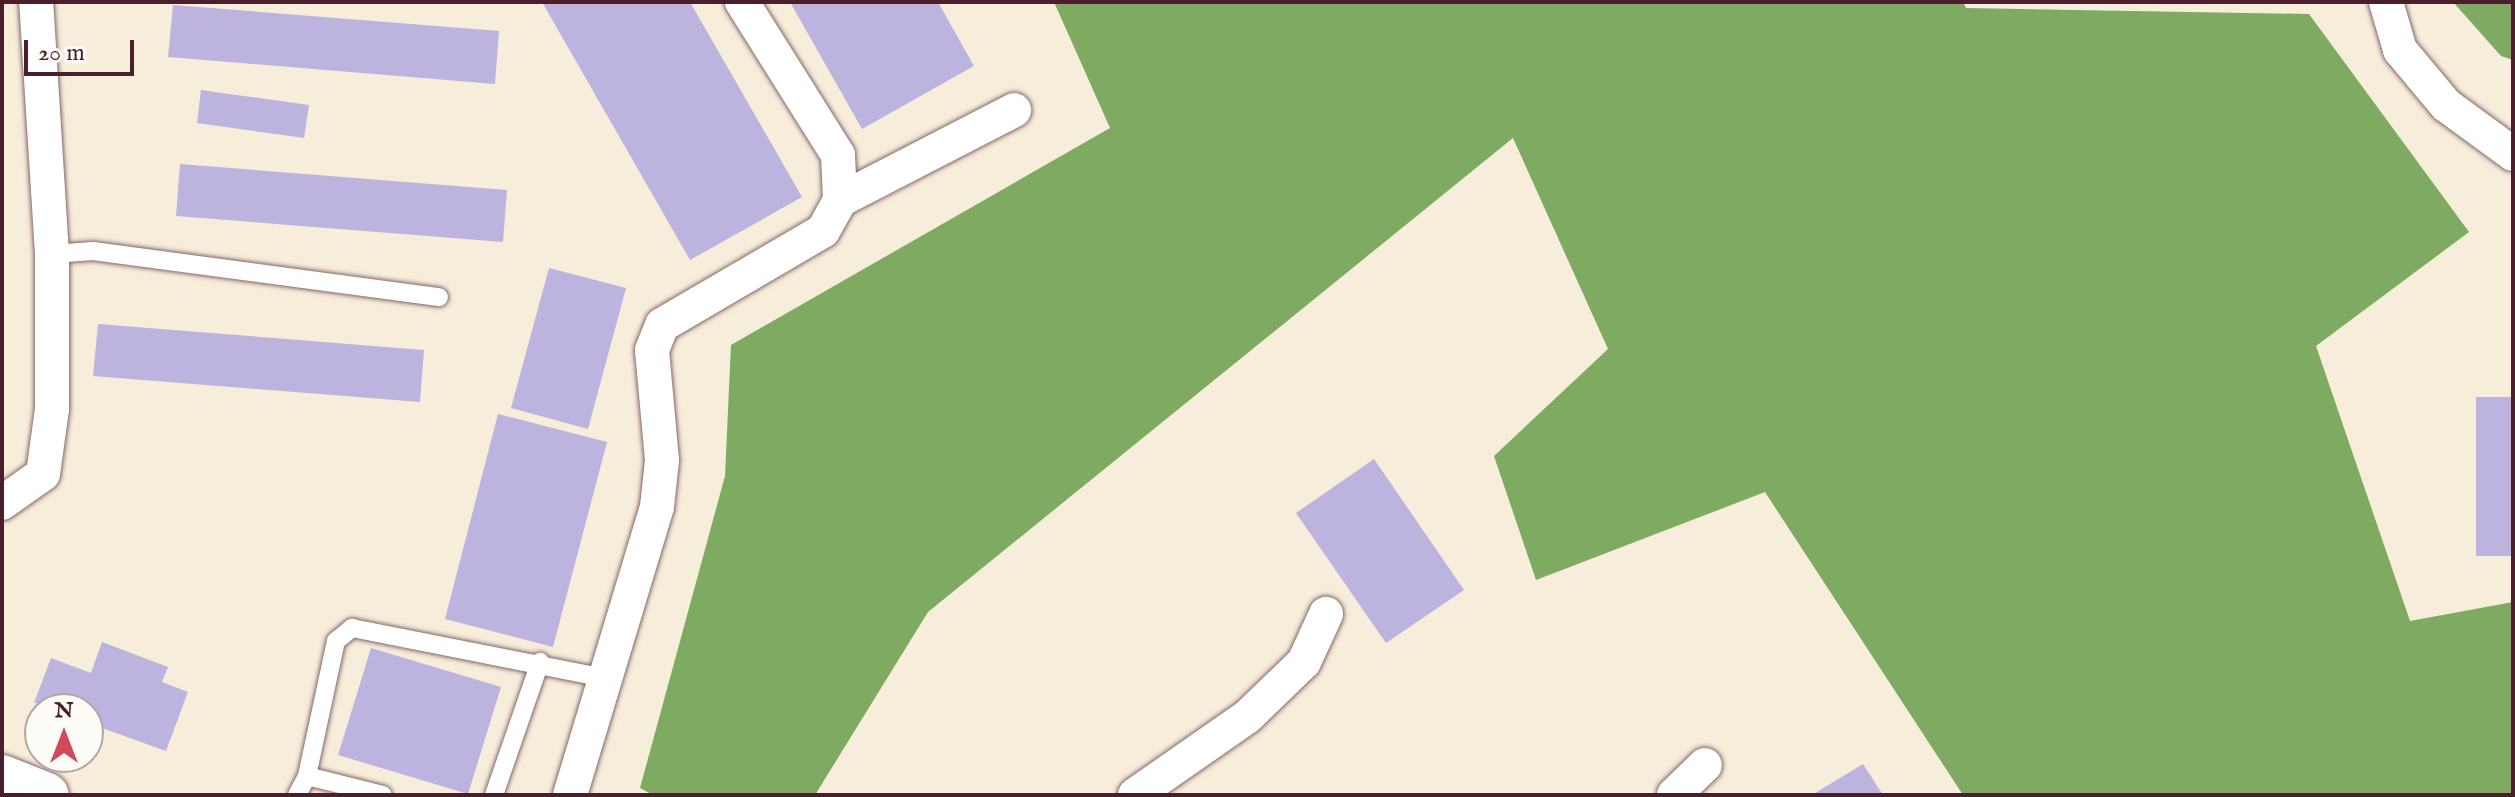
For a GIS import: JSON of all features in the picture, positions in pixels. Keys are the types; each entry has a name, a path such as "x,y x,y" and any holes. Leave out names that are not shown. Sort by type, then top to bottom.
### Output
{"street":[{"path":"2,503 43,474 49,454 52,254 36,2"},
{"path":"570,795 657,507 662,460 652,350 662,325 823,231 840,200 838,155 742,2"},
{"path":"2386,2 2400,50 2446,105 2513,154"},
{"path":"840,200 1014,110"},
{"path":"1135,795 1258,706 1304,662 1326,614"},
{"path":"1674,795 1705,765"},
{"path":"2,777 47,795"}],"lane":[{"path":"52,254 93,251 439,297"},
{"path":"297,795 307,776 342,631 540,662 604,678"},
{"path":"494,795 540,662"},
{"path":"307,776 383,795"}],"green space":[{"path":"1054,2 1963,2 1966,8 2309,14 2469,232 2316,346 2410,621 2513,602 2513,795 1963,795 1765,492 1536,580 1494,456 1608,349 1513,138 928,612 815,795 653,795 640,788 725,476 731,345 1110,128"},
{"path":"2453,2 2513,2 2513,60 2501,56"}],"building":[{"path":"542,2 690,2 802,197 690,260"},
{"path":"790,2 938,2 974,66 862,129"},
{"path":"173,5 499,31 495,84 168,57"},
{"path":"201,90 309,105 304,138 197,123"},
{"path":"180,164 507,190 503,242 176,216"},
{"path":"549,268 626,288 588,429 511,408"},
{"path":"98,324 424,350 420,402 93,376"},
{"path":"2476,397 2513,397 2513,556 2476,556"},
{"path":"498,414 607,442 553,647 445,619"},
{"path":"1374,459 1464,590 1386,643 1296,513"},
{"path":"102,642 168,667 162,682 188,692 166,751 104,729 104,693 38,693 51,658 91,673"},
{"path":"371,648 501,687 468,794 338,755"},
{"path":"1863,764 1883,795 1812,795"}]}
